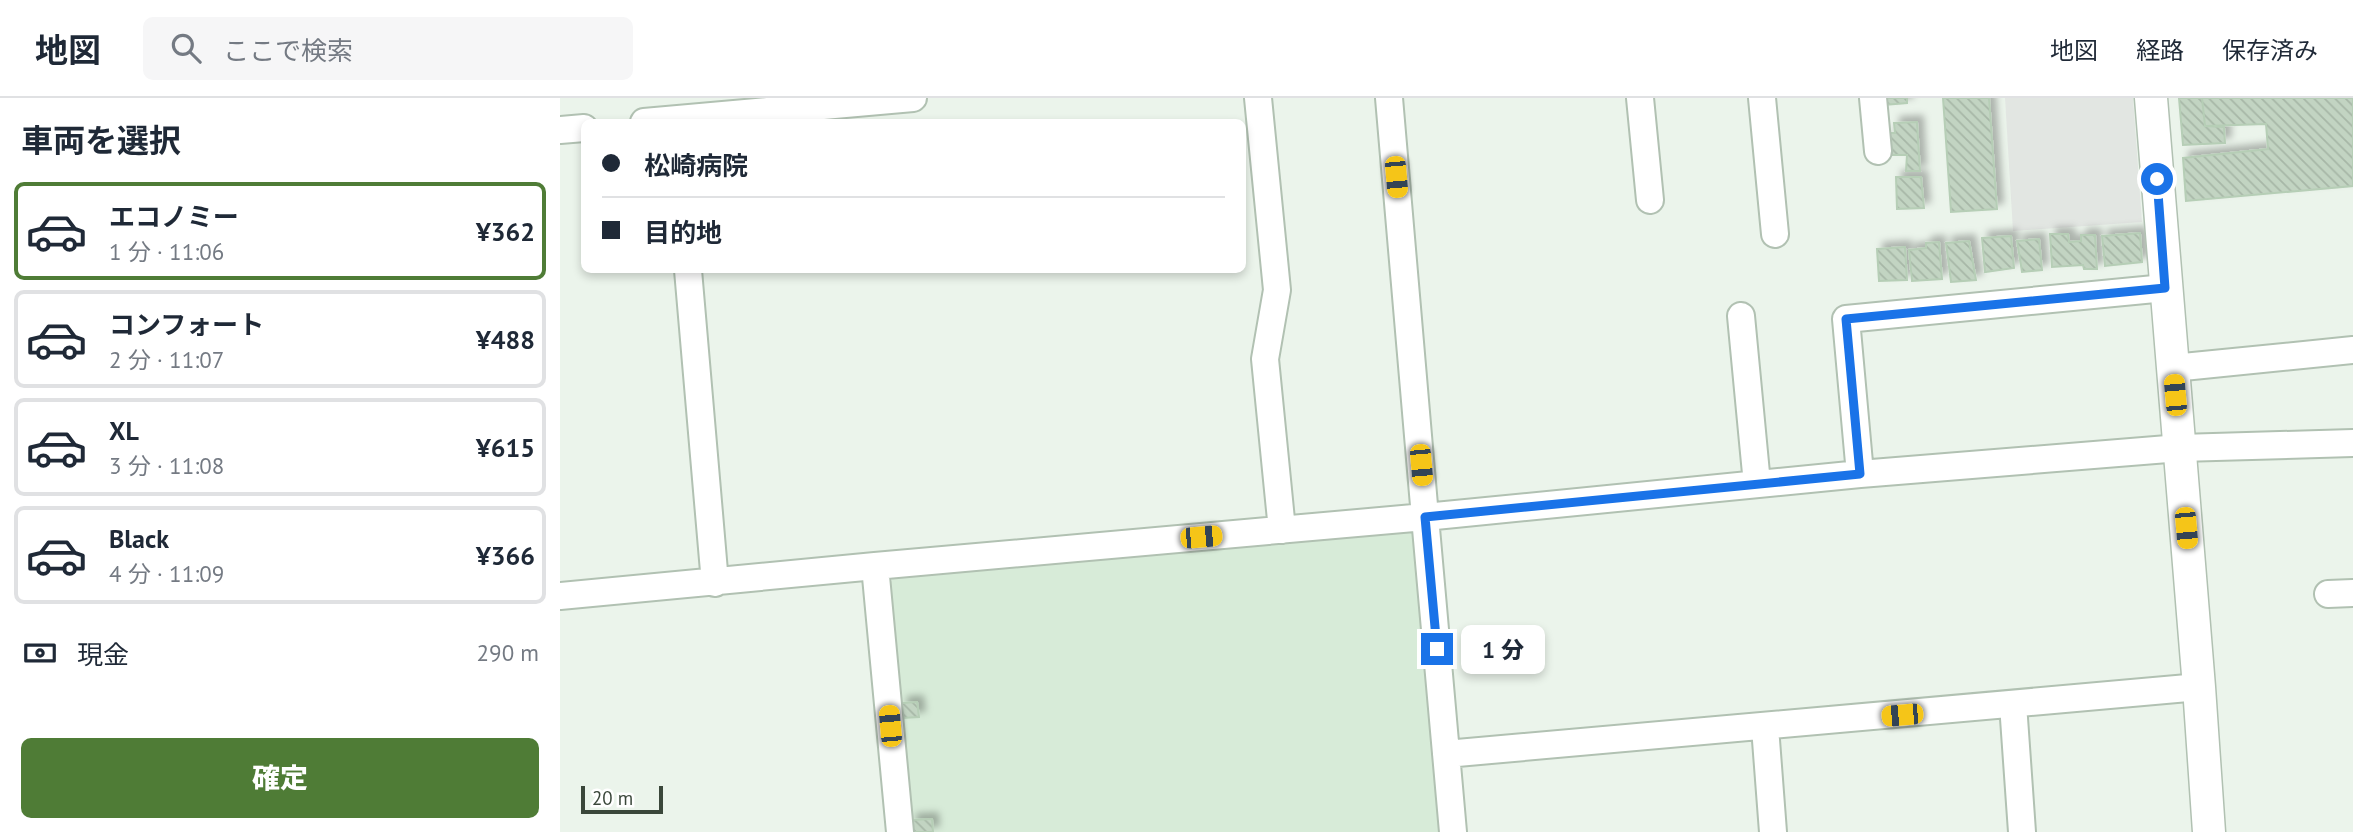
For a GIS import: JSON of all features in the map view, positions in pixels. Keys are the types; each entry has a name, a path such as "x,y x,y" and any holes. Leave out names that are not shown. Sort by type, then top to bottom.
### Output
{"street":[{"path":"654,119 674,113 913,98"},
{"path":"1258,98 1277,290 1265,359 1282,530"},
{"path":"1389,98 1453,832"},
{"path":"1640,98 1650,200"},
{"path":"1762,98 1775,234"},
{"path":"1873,98 1878,151"},
{"path":"2151,98 2199,687 2208,832"},
{"path":"560,130 581,128"},
{"path":"688,273 715,583"},
{"path":"1860,474 1846,319 2165,288"},
{"path":"1741,316 1756,484"},
{"path":"2173,368 2353,350"},
{"path":"560,596 1425,517 1860,474 2180,448 2353,443"},
{"path":"875,566 900,832"},
{"path":"1446,754 2199,687"},
{"path":"2013,704 2022,832"},
{"path":"1765,727 1773,832"}],"shaded area":[{"path":"2005,98 2133,98 2142,222 2013,231"},
{"path":"1412,528 1420,533 1444,832 908,832 887,588 895,575"}],"building":[{"path":"1883,98 1907,98 1907,103 1884,105"},
{"path":"1943,98 1989,98 1997,209 1951,212"},
{"path":"2179,98 2202,98 2205,126 2224,127 2225,143 2183,145"},
{"path":"2202,98 2353,98 2353,186 2186,201 2183,158 2268,149 2266,124 2205,126"},
{"path":"1917,122 1920,171 1906,171 1907,155 1892,155 1890,133 1895,133 1894,123"},
{"path":"1896,177 1921,177 1924,208 1897,209"},
{"path":"2140,233 2142,262 2105,266 2102,236"},
{"path":"2050,234 2068,234 2069,242 2081,241 2081,235 2095,235 2097,269 2084,269 2083,265 2052,267"},
{"path":"2011,236 2014,268 1985,272 1982,238"},
{"path":"2039,239 2042,270 2022,272 2017,241"},
{"path":"1969,241 1976,280 1951,282 1946,243"},
{"path":"1939,242 1942,279 1912,281 1909,250 1926,248 1926,243"},
{"path":"1905,247 1907,280 1879,281 1877,249"},
{"path":"917,702 919,717 902,718 902,703"},
{"path":"932,819 933,832 912,832 911,820"}],"route":[{"path":"1437,649 1425,517 1860,474 1846,319 2165,288 2157,179"}]}
